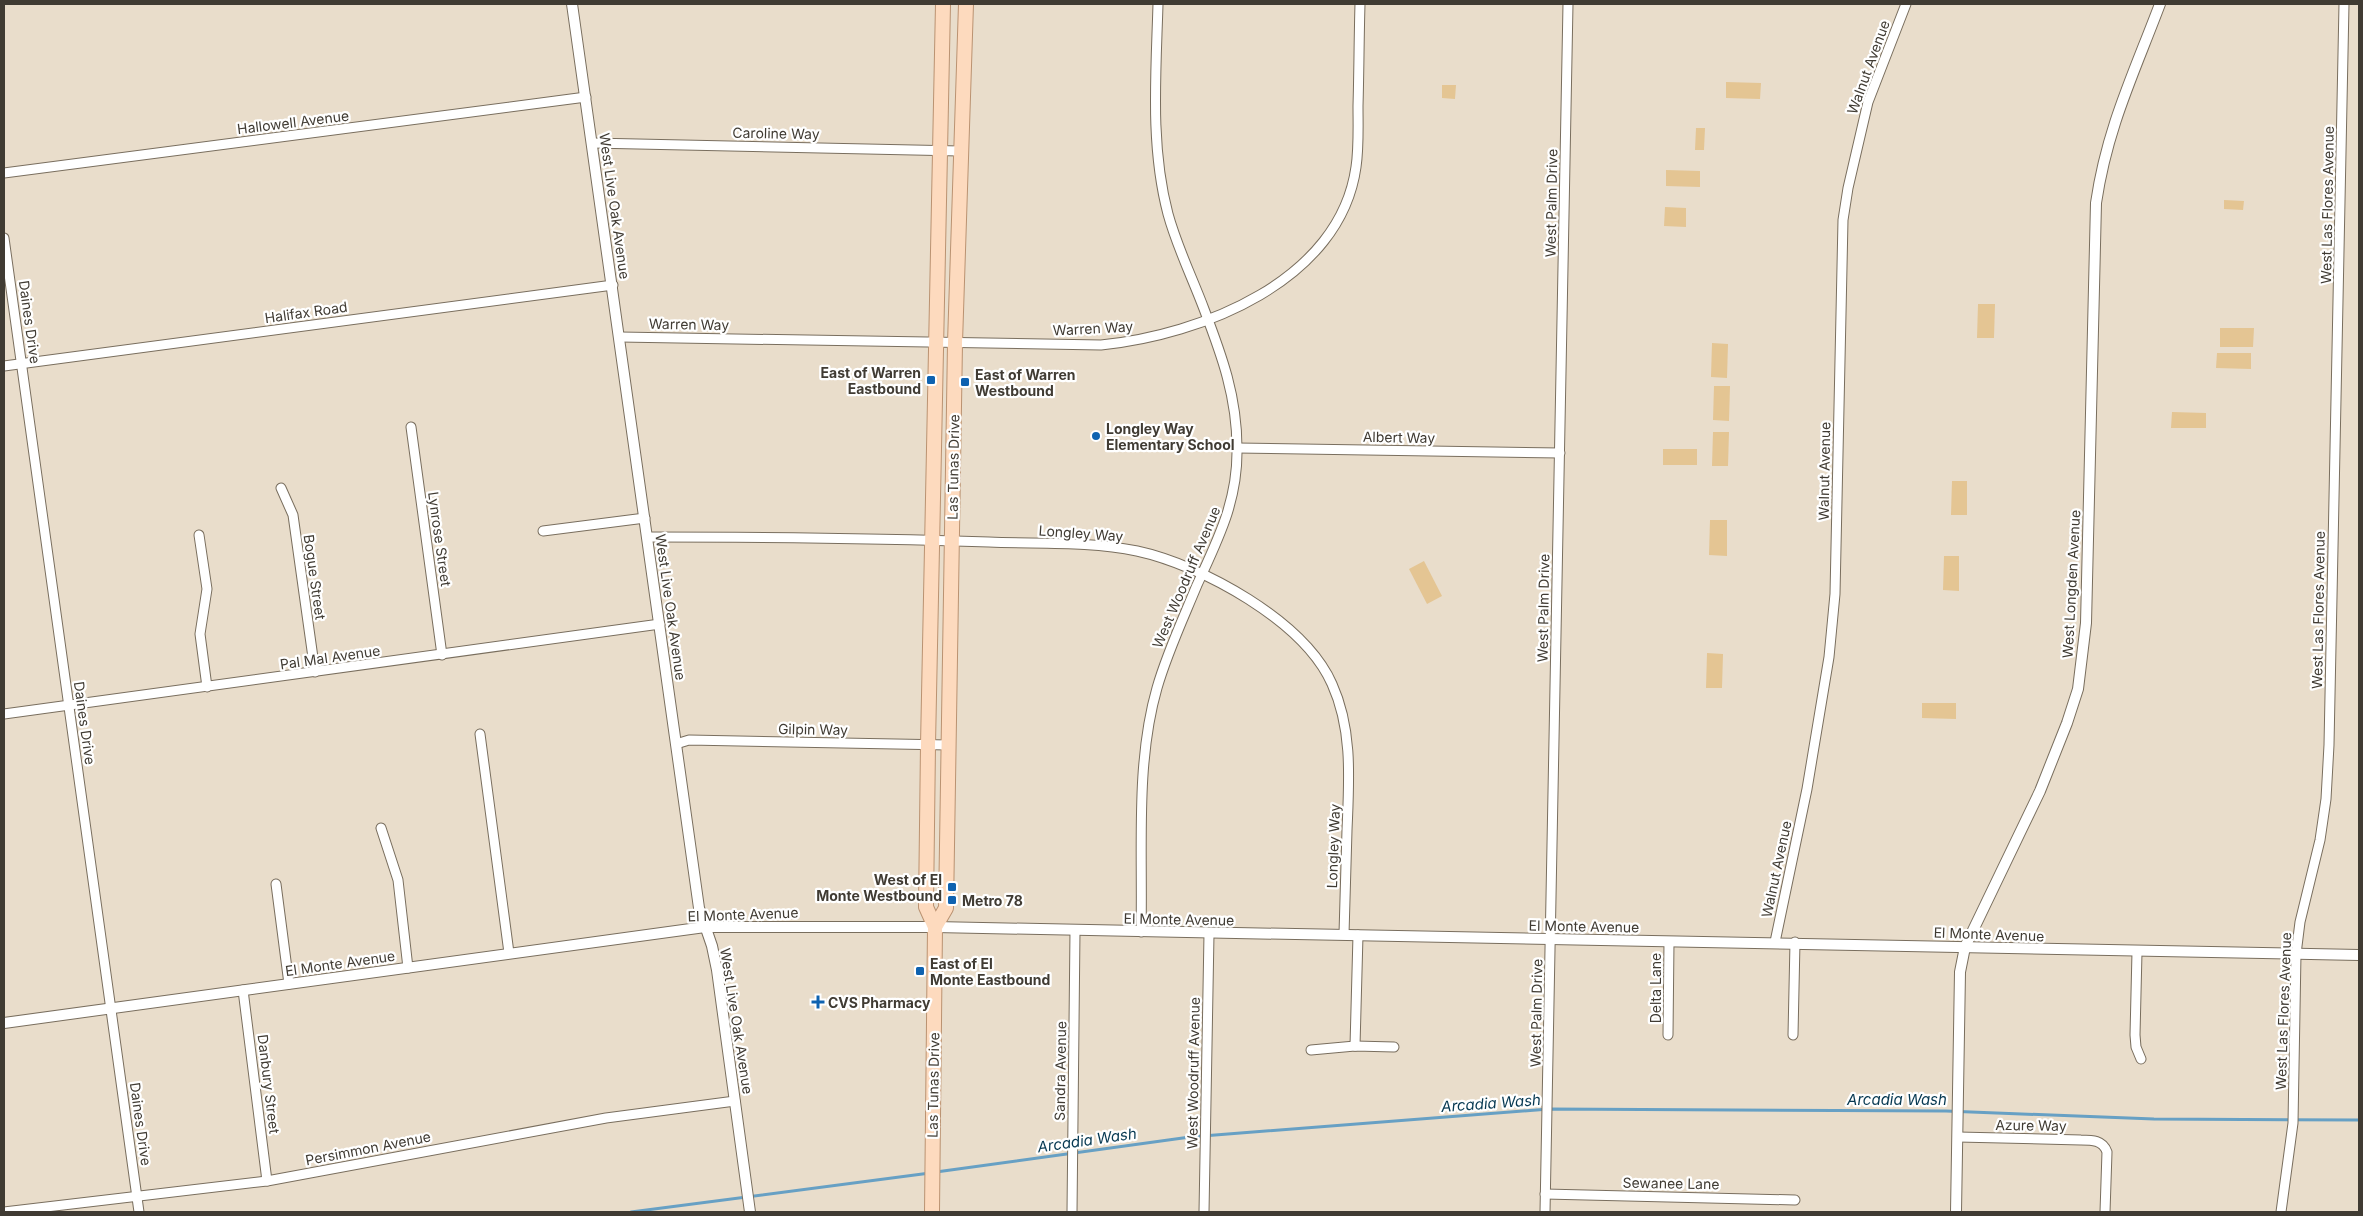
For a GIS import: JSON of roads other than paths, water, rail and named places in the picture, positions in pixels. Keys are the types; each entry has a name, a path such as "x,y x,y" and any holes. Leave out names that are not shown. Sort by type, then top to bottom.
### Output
{"main road":[{"name":"Las Tunas Drive","path":"932,1212 935,927 926,907 943,4"},
{"name":"Las Tunas Drive","path":"935,927 946,911 955,343 966,4"}],"street":[{"name":"West Live Oak Avenue","path":"572,4 613,285 699,908 712,946 717,970 750,1208"},
{"name":"West Woodruff Avenue","path":"1141,932 1146,738 1157,689 1168,653 1222,532 1230,508 1237,470 1238,448 1234,401 1229,378 1178,248 1162,188 1157,145 1155,92 1158,4"},
{"name":"Warren Way","path":"620,337 1101,345 1152,337 1207,319 1244,304 1278,286 1321,245 1340,215 1351,188 1356,167 1360,4"},
{"name":"West Palm Drive","path":"1545,1212 1568,4"},
{"name":"Walnut Avenue","path":"1775,942 1809,779 1830,648 1835,594 1843,220 1848,188 1868,102 1906,4"},
{"name":"West Longden Avenue","path":"1956,1212 1960,972 1965,947 2040,791 2067,723 2078,688 2086,623 2096,203 2102,165 2112,127 2129,79 2160,4"},
{"name":"West Las Flores Avenue","path":"2281,1212 2293,1108 2296,954 2300,922 2320,840 2326,799 2329,746 2344,4"},
{"name":"Hallowell Avenue","path":"4,173 586,97"},
{"name":"Caroline Way","path":"592,143 960,151"},
{"name":"Daines Drive","path":"4,238 97,920 112,1008 139,1212"},
{"name":"Halifax Road","path":"4,366 613,285"},
{"name":"Lynrose Street","path":"411,427 442,655"},
{"name":"Albert Way","path":"1238,448 1560,454"},
{"name":"Bogue Street","path":"281,488 293,514 315,672"},
{"path":"543,531 645,518"},
{"path":"200,535 207,589 200,634 207,687"},
{"name":"Longley Way","path":"647,537 952,541 1108,547 1138,551 1203,574 1273,616 1299,638 1318,660 1332,683 1343,712 1349,782 1344,934"},
{"name":"Pal Mal Avenue","path":"4,714 660,624"},
{"path":"480,734 509,953"},
{"name":"Gilpin Way","path":"676,744 690,740 949,745"},
{"path":"380,828 398,880 408,968"},
{"path":"276,884 289,984"},
{"name":"El Monte Avenue","path":"4,1023 705,927 935,927 1209,934 1344,934 1669,942 1795,942 2137,952 2359,955"},
{"name":"Sandra Avenue","path":"1072,1212 1075,931"},
{"name":"West Woodruff Avenue","path":"1204,1212 1209,934"},
{"path":"1355,1046 1358,935"},
{"name":"Delta Lane","path":"1668,1035 1669,942"},
{"path":"1793,1035 1795,942"},
{"path":"2137,952 2135,1034 2136,1048 2141,1059"},
{"name":"Danbury Street","path":"243,990 267,1181"},
{"path":"1311,1050 1355,1046 1394,1047"},
{"name":"Persimmon Avenue","path":"4,1212 267,1181 606,1118 735,1101"},
{"name":"Azure Way","path":"1958,1138 2090,1140 2103,1144 2108,1152 2105,1212"},
{"name":"Sewanee Lane","path":"1545,1194 1795,1200"}],"waterway":[{"name":"Arcadia Wash","path":"936,1172 1190,1137 1549,1109 1946,1111 2154,1119 2359,1120"},
{"name":"Arcadia Wash","path":"631,1212 930,1173"}],"place":[{"name":"East of Warren Eastbound","path":"931,380"},
{"name":"East of Warren Westbound","path":"965,382"},
{"name":"Longley Way Elementary School","path":"1096,436"},
{"name":"West of El Monte Westbound","path":"952,887"},
{"name":"Metro 78","path":"952,900"},
{"name":"East of El Monte Eastbound","path":"920,971"},
{"name":"CVS Pharmacy","path":"818,1002"}]}
